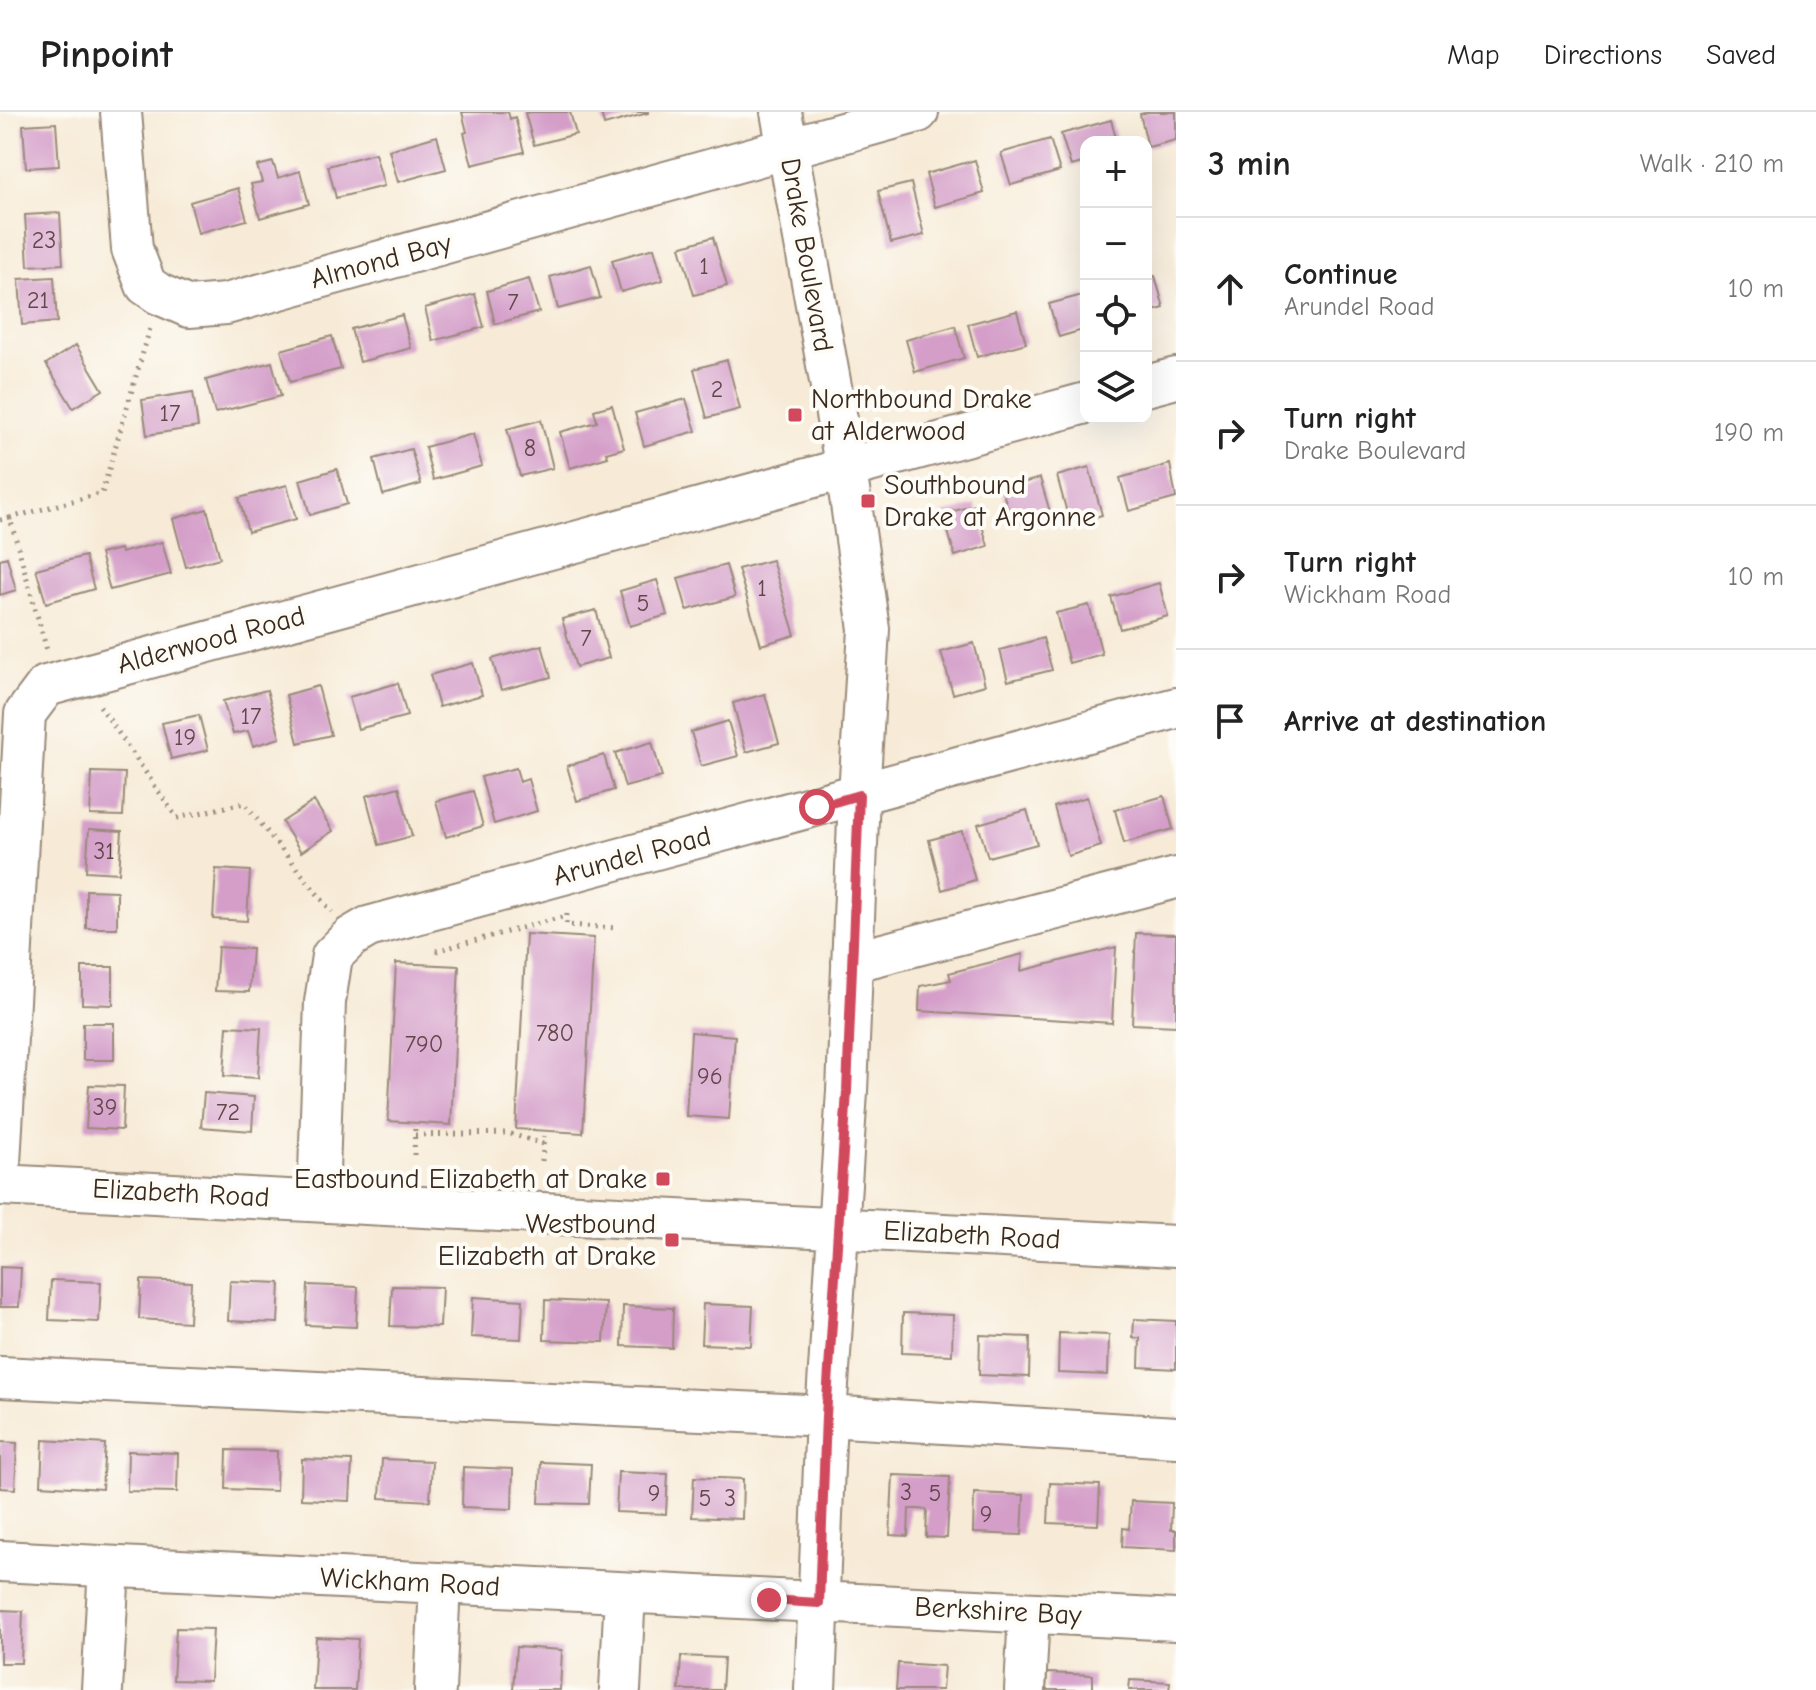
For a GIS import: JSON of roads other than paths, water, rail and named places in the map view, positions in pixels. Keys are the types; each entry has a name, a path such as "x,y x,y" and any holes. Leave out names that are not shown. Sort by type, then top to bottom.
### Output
{"street":[{"name":"Almond Bay","path":"121,112 132,249 146,285 189,307 226,304 784,130 918,112"},
{"name":"Drake Boulevard","path":"784,130 846,469 869,629 826,1416 815,1690"},
{"path":"1152,384 1176,378"},
{"name":"Alderwood Road","path":"0,1163 25,714 46,686 1080,405"},
{"name":"Arundel Road","path":"318,1200 325,1002 332,956 351,937 368,927 1176,708"},
{"path":"852,962 1176,878"},
{"name":"Elizabeth Road","path":"0,1185 1176,1246"},
{"path":"0,1377 826,1416 1176,1437"},
{"name":"Wickham Road","path":"0,1561 819,1603"},
{"path":"102,1690 109,1567"},
{"path":"435,1690 440,1583"},
{"path":"620,1690 625,1593"},
{"name":"Berkshire Bay","path":"819,1603 1176,1620"},
{"path":"1025,1690 1029,1613"}],"place":[{"name":"Northbound Drake at Alderwood","path":"795,415"},
{"name":"Southbound Drake at Argonne","path":"868,501"},
{"name":"Eastbound Elizabeth at Drake","path":"663,1179"},
{"name":"Westbound Elizabeth at Drake","path":"672,1240"}]}
